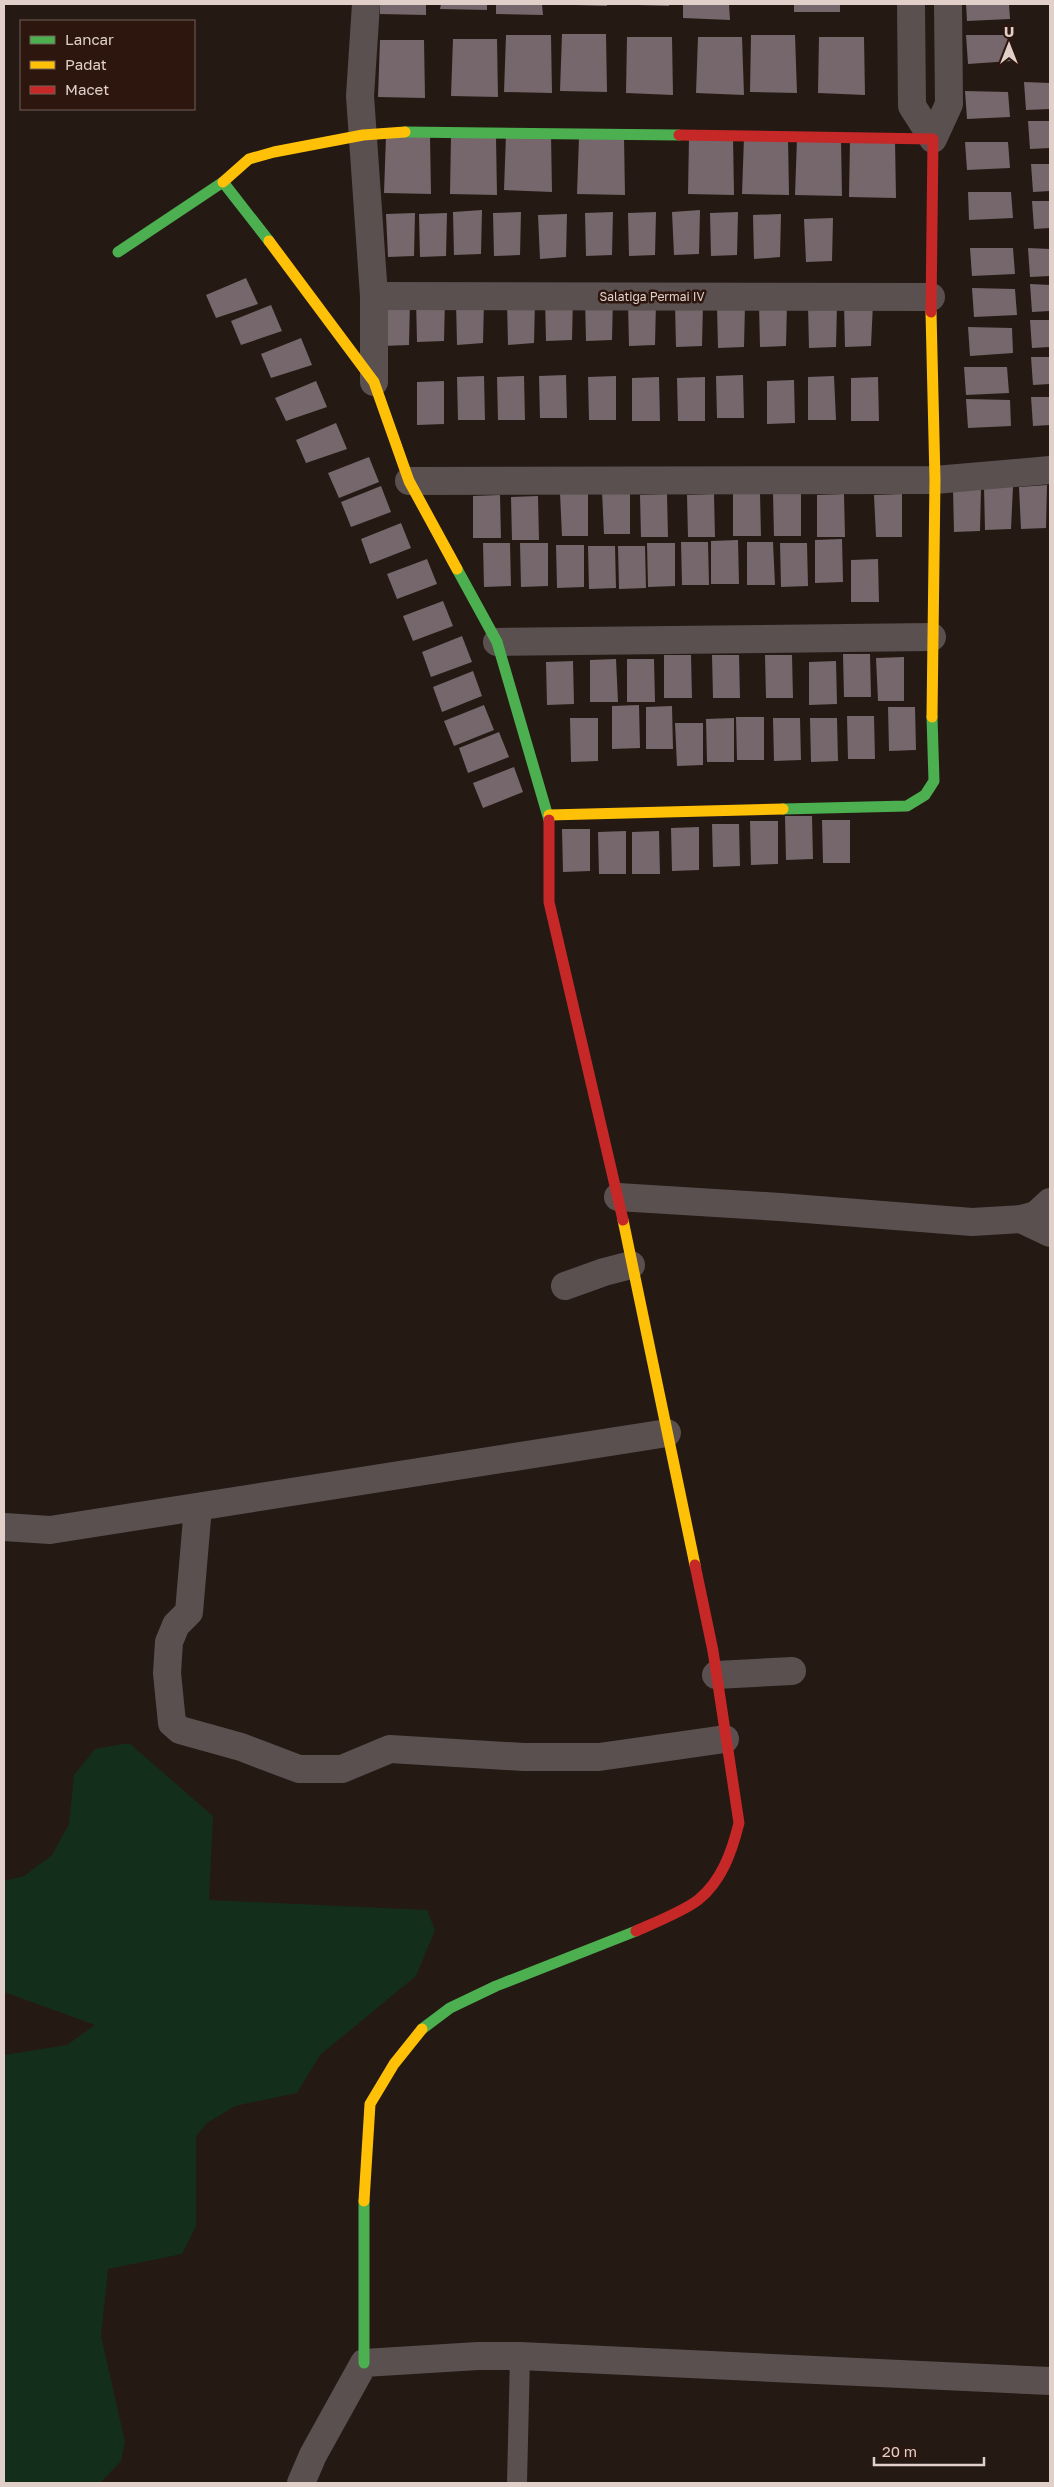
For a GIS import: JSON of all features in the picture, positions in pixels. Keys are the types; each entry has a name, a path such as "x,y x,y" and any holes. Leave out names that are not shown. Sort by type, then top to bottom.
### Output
{"street":[{"path":"366,4 360,96 374,296 374,382"},
{"path":"911,4 912,106 933,138"},
{"path":"549,815 907,806 925,795 934,781 932,637 935,480 931,297 933,138 949,104 948,4"},
{"path":"118,252 222,182 249,159 274,152 362,135 423,130 933,138"},
{"path":"222,182 374,382 409,481 497,642 549,815 549,902 618,1198 667,1433 716,1675 739,1823 733,1849 720,1875 698,1900 633,1933 496,1986 450,2008 418,2031 394,2064 370,2104 362,2219 364,2363 313,2455 301,2483"},
{"name":"Salatiga Permai IV","path":"374,296 931,297"},
{"path":"409,481 935,480 1050,470"},
{"path":"497,642 932,637"},
{"path":"618,1198 780,1207 972,1222 1021,1219 1036,1214 1050,1202"},
{"path":"1021,1219 1050,1233"},
{"path":"565,1286 596,1274 631,1265"},
{"path":"4,1527 50,1530 667,1433"},
{"path":"198,1507 189,1612 176,1625 169,1642 167,1673 172,1723 180,1730 241,1747 299,1769 342,1769 390,1749 524,1756 599,1756 725,1739"},
{"path":"716,1675 792,1670"},
{"path":"364,2363 478,2356 520,2356 1050,2381"}],"lane":[{"path":"517,2483 520,2356"}],"green space":[{"path":"129,1743 213,1816 209,1900 427,1910 435,1930 416,1976 320,2055 297,2093 235,2106 207,2123 196,2136 196,2226 182,2254 108,2269 101,2336 125,2442 121,2461 100,2483 4,2483 4,2055 67,2045 95,2025 4,1992 4,1881 24,1876 52,1855 69,1824 74,1775 95,1749"}],"building":[{"path":"380,4 426,4 426,15 380,14"},
{"path":"441,4 487,4 487,10 440,9"},
{"path":"496,4 542,4 543,15 496,14"},
{"path":"607,4 607,6 575,5"},
{"path":"669,4 669,6 637,5"},
{"path":"683,4 729,4 730,20 683,18"},
{"path":"794,4 840,4 840,12 794,12"},
{"path":"966,4 1009,4 1010,19 967,21"},
{"path":"562,34 606,34 607,92 560,91"},
{"path":"506,35 551,35 552,93 504,92"},
{"path":"751,35 795,35 797,93 750,92"},
{"path":"966,35 1010,35 1011,61 968,64"},
{"path":"627,37 672,37 673,95 626,93"},
{"path":"698,37 742,37 744,95 696,93"},
{"path":"819,37 864,37 865,95 818,93"},
{"path":"453,39 497,39 498,97 451,96"},
{"path":"380,40 424,40 425,98 378,97"},
{"path":"1024,82 1050,83 1050,109 1026,110"},
{"path":"965,91 1008,92 1010,117 967,119"},
{"path":"1028,121 1050,121 1050,148 1030,149"},
{"path":"506,134 551,134 552,192 504,190"},
{"path":"386,136 430,136 431,194 384,193"},
{"path":"451,137 496,137 497,195 450,194"},
{"path":"579,137 624,137 625,195 577,194"},
{"path":"689,137 733,137 734,195 688,194"},
{"path":"744,137 788,137 789,195 742,194"},
{"path":"797,139 841,139 842,196 795,195"},
{"path":"850,140 895,140 896,198 849,197"},
{"path":"965,142 1008,142 1010,168 967,170"},
{"path":"1031,164 1050,164 1050,191 1033,192"},
{"path":"968,192 1011,192 1013,218 969,220"},
{"path":"1032,201 1050,201 1050,228 1034,229"},
{"path":"482,210 481,254 454,255 453,212"},
{"path":"700,210 699,254 674,255 672,212"},
{"path":"521,212 520,255 494,256 493,213"},
{"path":"613,212 612,255 586,256 585,213"},
{"path":"656,212 655,255 629,256 628,213"},
{"path":"738,212 737,255 711,256 710,213"},
{"path":"415,213 414,256 388,257 386,214"},
{"path":"447,213 446,256 420,257 419,214"},
{"path":"567,214 566,257 540,259 538,215"},
{"path":"781,214 780,257 754,259 753,215"},
{"path":"833,218 832,261 806,262 804,219"},
{"path":"970,248 1013,248 1015,274 972,276"},
{"path":"1028,248 1050,249 1050,276 1030,277"},
{"path":"246,278 258,304 216,318 206,295"},
{"path":"1030,284 1050,285 1050,311 1032,312"},
{"path":"972,288 1015,289 1017,315 974,317"},
{"path":"573,297 572,340 546,341 545,298"},
{"path":"613,297 612,340 586,341 585,298"},
{"path":"445,298 444,341 417,342 416,299"},
{"path":"484,301 483,343 457,345 456,302"},
{"path":"535,301 534,343 508,345 507,302"},
{"path":"410,302 409,345 383,346 381,303"},
{"path":"656,302 655,345 629,346 628,303"},
{"path":"703,303 702,346 676,347 675,304"},
{"path":"787,303 786,346 760,347 759,304"},
{"path":"873,303 871,346 845,347 844,304"},
{"path":"745,304 744,347 718,348 717,306"},
{"path":"837,304 836,347 809,348 808,306"},
{"path":"271,305 282,331 241,345 231,321"},
{"path":"1030,320 1050,320 1050,347 1032,348"},
{"path":"968,327 1012,328 1013,353 970,356"},
{"path":"301,338 312,365 271,378 261,354"},
{"path":"1031,357 1050,357 1050,384 1033,385"},
{"path":"964,367 1007,367 1009,393 966,395"},
{"path":"566,375 567,418 540,418 539,376"},
{"path":"743,375 744,418 717,418 716,376"},
{"path":"484,376 485,420 458,420 457,377"},
{"path":"524,376 525,420 498,420 497,377"},
{"path":"616,376 616,420 589,420 588,377"},
{"path":"834,376 836,420 808,420 808,377"},
{"path":"659,377 660,421 632,421 632,378"},
{"path":"705,377 705,421 678,421 677,378"},
{"path":"878,377 879,421 851,421 851,378"},
{"path":"794,380 795,423 767,424 767,381"},
{"path":"316,381 327,407 286,421 275,398"},
{"path":"444,381 444,424 417,425 417,382"},
{"path":"1031,397 1050,397 1050,425 1033,426"},
{"path":"966,399 1010,400 1011,426 968,428"},
{"path":"336,423 347,449 306,463 296,440"},
{"path":"369,457 379,482 339,498 328,473"},
{"path":"1047,485 1046,528 1021,529 1019,487"},
{"path":"381,486 391,512 351,527 341,502"},
{"path":"1013,486 1011,529 985,530 984,487"},
{"path":"981,488 980,531 954,532 953,489"},
{"path":"630,490 630,534 604,534 602,491"},
{"path":"560,493 588,493 588,536 562,536"},
{"path":"733,493 760,493 761,536 733,536"},
{"path":"773,493 801,493 801,536 774,536"},
{"path":"667,494 668,537 641,537 640,495"},
{"path":"714,494 715,537 688,537 687,495"},
{"path":"844,494 845,537 817,537 817,495"},
{"path":"902,494 902,537 876,537 874,495"},
{"path":"500,495 501,538 473,538 473,496"},
{"path":"538,496 539,540 512,540 511,497"},
{"path":"401,523 411,548 370,564 361,539"},
{"path":"842,539 843,582 815,583 815,540"},
{"path":"738,540 739,584 711,584 711,541"},
{"path":"681,542 708,542 709,585 682,585"},
{"path":"747,542 773,542 775,585 747,585"},
{"path":"483,543 510,543 511,586 484,587"},
{"path":"520,543 548,543 548,586 521,587"},
{"path":"647,543 675,543 675,586 648,587"},
{"path":"780,543 807,543 808,586 781,587"},
{"path":"556,545 584,545 584,587 557,588"},
{"path":"588,546 615,546 616,588 589,589"},
{"path":"618,546 645,546 646,588 619,589"},
{"path":"427,559 437,584 397,599 387,574"},
{"path":"878,559 879,602 851,602 851,560"},
{"path":"443,601 453,626 413,641 403,616"},
{"path":"462,636 472,662 431,677 422,652"},
{"path":"843,654 870,654 871,697 844,697"},
{"path":"664,655 691,655 692,698 664,698"},
{"path":"712,655 739,655 740,698 713,698"},
{"path":"765,655 792,655 793,698 766,698"},
{"path":"904,657 904,701 878,701 876,658"},
{"path":"616,659 618,702 590,702 590,660"},
{"path":"627,659 654,659 655,702 627,702"},
{"path":"573,661 574,704 547,705 546,662"},
{"path":"836,661 837,704 809,705 809,662"},
{"path":"473,671 482,696 442,712 433,687"},
{"path":"484,705 494,730 454,746 444,721"},
{"path":"639,705 640,748 612,749 612,706"},
{"path":"672,706 673,749 646,749 646,707"},
{"path":"888,707 915,707 916,750 889,751"},
{"path":"847,716 874,716 875,759 848,759"},
{"path":"736,717 764,717 764,760 737,760"},
{"path":"570,718 598,718 598,761 571,762"},
{"path":"734,718 734,762 707,762 706,719"},
{"path":"773,718 800,718 801,760 774,761"},
{"path":"810,718 837,718 838,761 811,762"},
{"path":"675,723 703,723 703,765 677,766"},
{"path":"499,732 509,757 468,773 459,748"},
{"path":"514,767 523,792 483,808 473,783"},
{"path":"785,816 812,816 813,859 786,860"},
{"path":"822,820 850,820 850,863 823,863"},
{"path":"750,821 778,821 778,864 751,865"},
{"path":"712,824 739,824 740,866 713,867"},
{"path":"699,827 699,870 672,871 671,828"},
{"path":"562,829 590,829 590,871 563,872"},
{"path":"626,831 626,874 599,874 598,832"},
{"path":"659,831 660,874 632,874 632,832"}],"traffic: fast":[{"path":"405,132 679,135"},
{"path":"118,252 223,182 269,241"},
{"path":"457,569 497,642 549,820"},
{"path":"783,809 907,806 925,795 934,781 932,717"},
{"path":"422,2029 450,2008 496,1986 636,1931"},
{"path":"364,2201 364,2363"}],"traffic: slow":[{"path":"223,182 249,159 274,152 363,135 405,132"},
{"path":"269,241 374,382 409,481 457,569"},
{"path":"931,312 935,480 932,717"},
{"path":"549,815 783,809"},
{"path":"623,1220 695,1565"},
{"path":"364,2201 370,2104 394,2064 422,2029"}],"traffic: jam":[{"path":"679,135 933,139 931,312"},
{"path":"549,820 549,902 623,1220"},
{"path":"636,1931 685,1908 698,1900 714,1884 725,1865 739,1823 713,1651 695,1565"}]}
